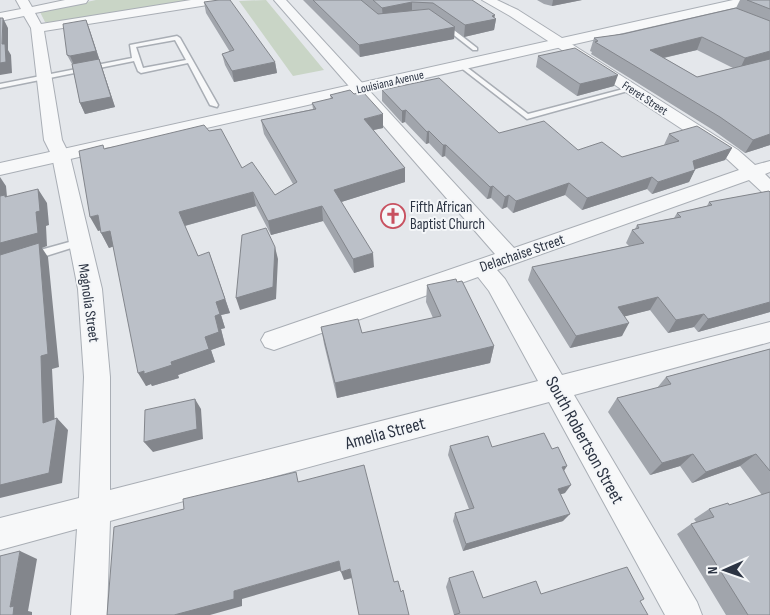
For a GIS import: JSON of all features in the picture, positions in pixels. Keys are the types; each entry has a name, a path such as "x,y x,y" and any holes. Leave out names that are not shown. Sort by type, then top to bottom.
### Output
{"street":[{"path":"0,17 25,6 82,0"},
{"path":"37,28 214,0"},
{"path":"280,0 352,83 510,257"},
{"name":"Freret Street","path":"488,0 514,13 732,154 761,169 770,189"},
{"name":"Louisiana Avenue","path":"0,169 57,148 214,105 462,66 682,4 699,3 716,7 751,0"},
{"name":"Louisiana Avenue","path":"0,150 57,148 352,83 475,49 553,39 699,3"},
{"name":"Magnolia Street","path":"25,6 37,28 57,148 90,289 97,377 94,511 89,615"},
{"path":"716,7 737,16"},
{"name":"Delachaise Street","path":"274,340 761,169"},
{"name":"South Robertson Street","path":"482,267 497,285 684,615"},
{"name":"Amelia Street","path":"0,534 94,511 556,387 770,332"}],"lane":[{"path":"436,20 475,49"},
{"path":"190,61 141,71 132,46 177,38 190,61 214,105"},
{"path":"0,86 136,59"},
{"path":"462,66 526,117 631,89"},
{"path":"18,261 80,242"}],"green space":[{"path":"96,0 192,0 54,22 45,22 40,12"},
{"path":"266,0 324,70 293,76 239,1"}],"building":[{"path":"230,0 275,62 232,71 222,54 234,50 204,2"},
{"path":"313,0 361,0 378,14 429,9 455,27 359,45"},
{"path":"373,0 472,0 495,15 492,16 496,19 465,25 433,3 412,2 382,8"},
{"path":"747,0 770,0 770,9"},
{"path":"736,8 770,21 770,51 745,58 702,37 650,50 697,77 770,59 770,134 753,140 720,117 595,42 598,41 594,38 623,34"},
{"path":"0,18 3,18 2,44 5,44 6,62 0,63"},
{"path":"86,20 96,51 67,55 63,24"},
{"path":"575,48 618,75 580,84 538,56"},
{"path":"99,59 111,97 80,103 72,64"},
{"path":"439,78 499,133 544,121 578,150 602,142 622,157 679,141 669,134 697,126 732,148 693,161 695,170 658,182 652,177 587,198 569,183 516,201 509,195 505,197 493,186 490,187 446,145 443,145 429,131 427,132 406,110 402,111 382,90"},
{"path":"350,90 354,94 363,92 383,114 364,119 405,168 334,190 373,253 353,259 322,206 268,221 253,192 179,212 198,256 209,252 225,299 216,302 220,314 215,316 219,332 205,337 209,349 171,362 172,365 144,374 144,371 138,373 110,231 101,233 98,215 90,217 79,151 103,145 104,149 204,125 209,131 221,129 242,168 252,162 275,195 297,182 261,120 316,109 312,103 333,98 330,95"},
{"path":"38,189 40,211 36,212 38,233 0,243 0,196 5,195 5,197"},
{"path":"769,191 770,302 708,319 704,314 676,320 658,297 618,307 629,323 576,336 532,267 644,243 632,230 639,228 637,225 681,217 677,213 712,205 709,202"},
{"path":"266,228 275,247 273,287 236,298 242,235"},
{"path":"39,243 48,354 41,356 43,423 57,418 49,473 0,485 0,255"},
{"path":"456,279 457,282 462,281 494,346 335,383 321,327 358,319 362,333 441,316 427,285"},
{"path":"770,349 770,471 756,454 706,472 693,454 662,463 617,398 671,384 666,377"},
{"path":"195,399 197,429 144,442 145,410"},
{"path":"544,433 552,449 558,447 567,466 562,467 571,485 558,489 570,514 466,544 455,513 474,508 450,446 488,436 492,447"},
{"path":"364,465 394,582 398,581 401,592 403,590 409,615 359,615 350,569 341,572 339,561 234,591 234,599 174,615 107,615 114,527 184,509 183,499 296,472 298,482"},
{"path":"770,492 770,615 748,615 691,524 714,517 709,509 728,503 729,505"},
{"path":"20,551 10,607 14,606 13,615 0,615 0,556"},
{"path":"627,567 644,599 640,601 648,615 454,615 460,613 449,578 473,571 483,598 536,581 541,594"}],"place":[{"name":"Fifth African Baptist Church","path":"393,216"}]}
